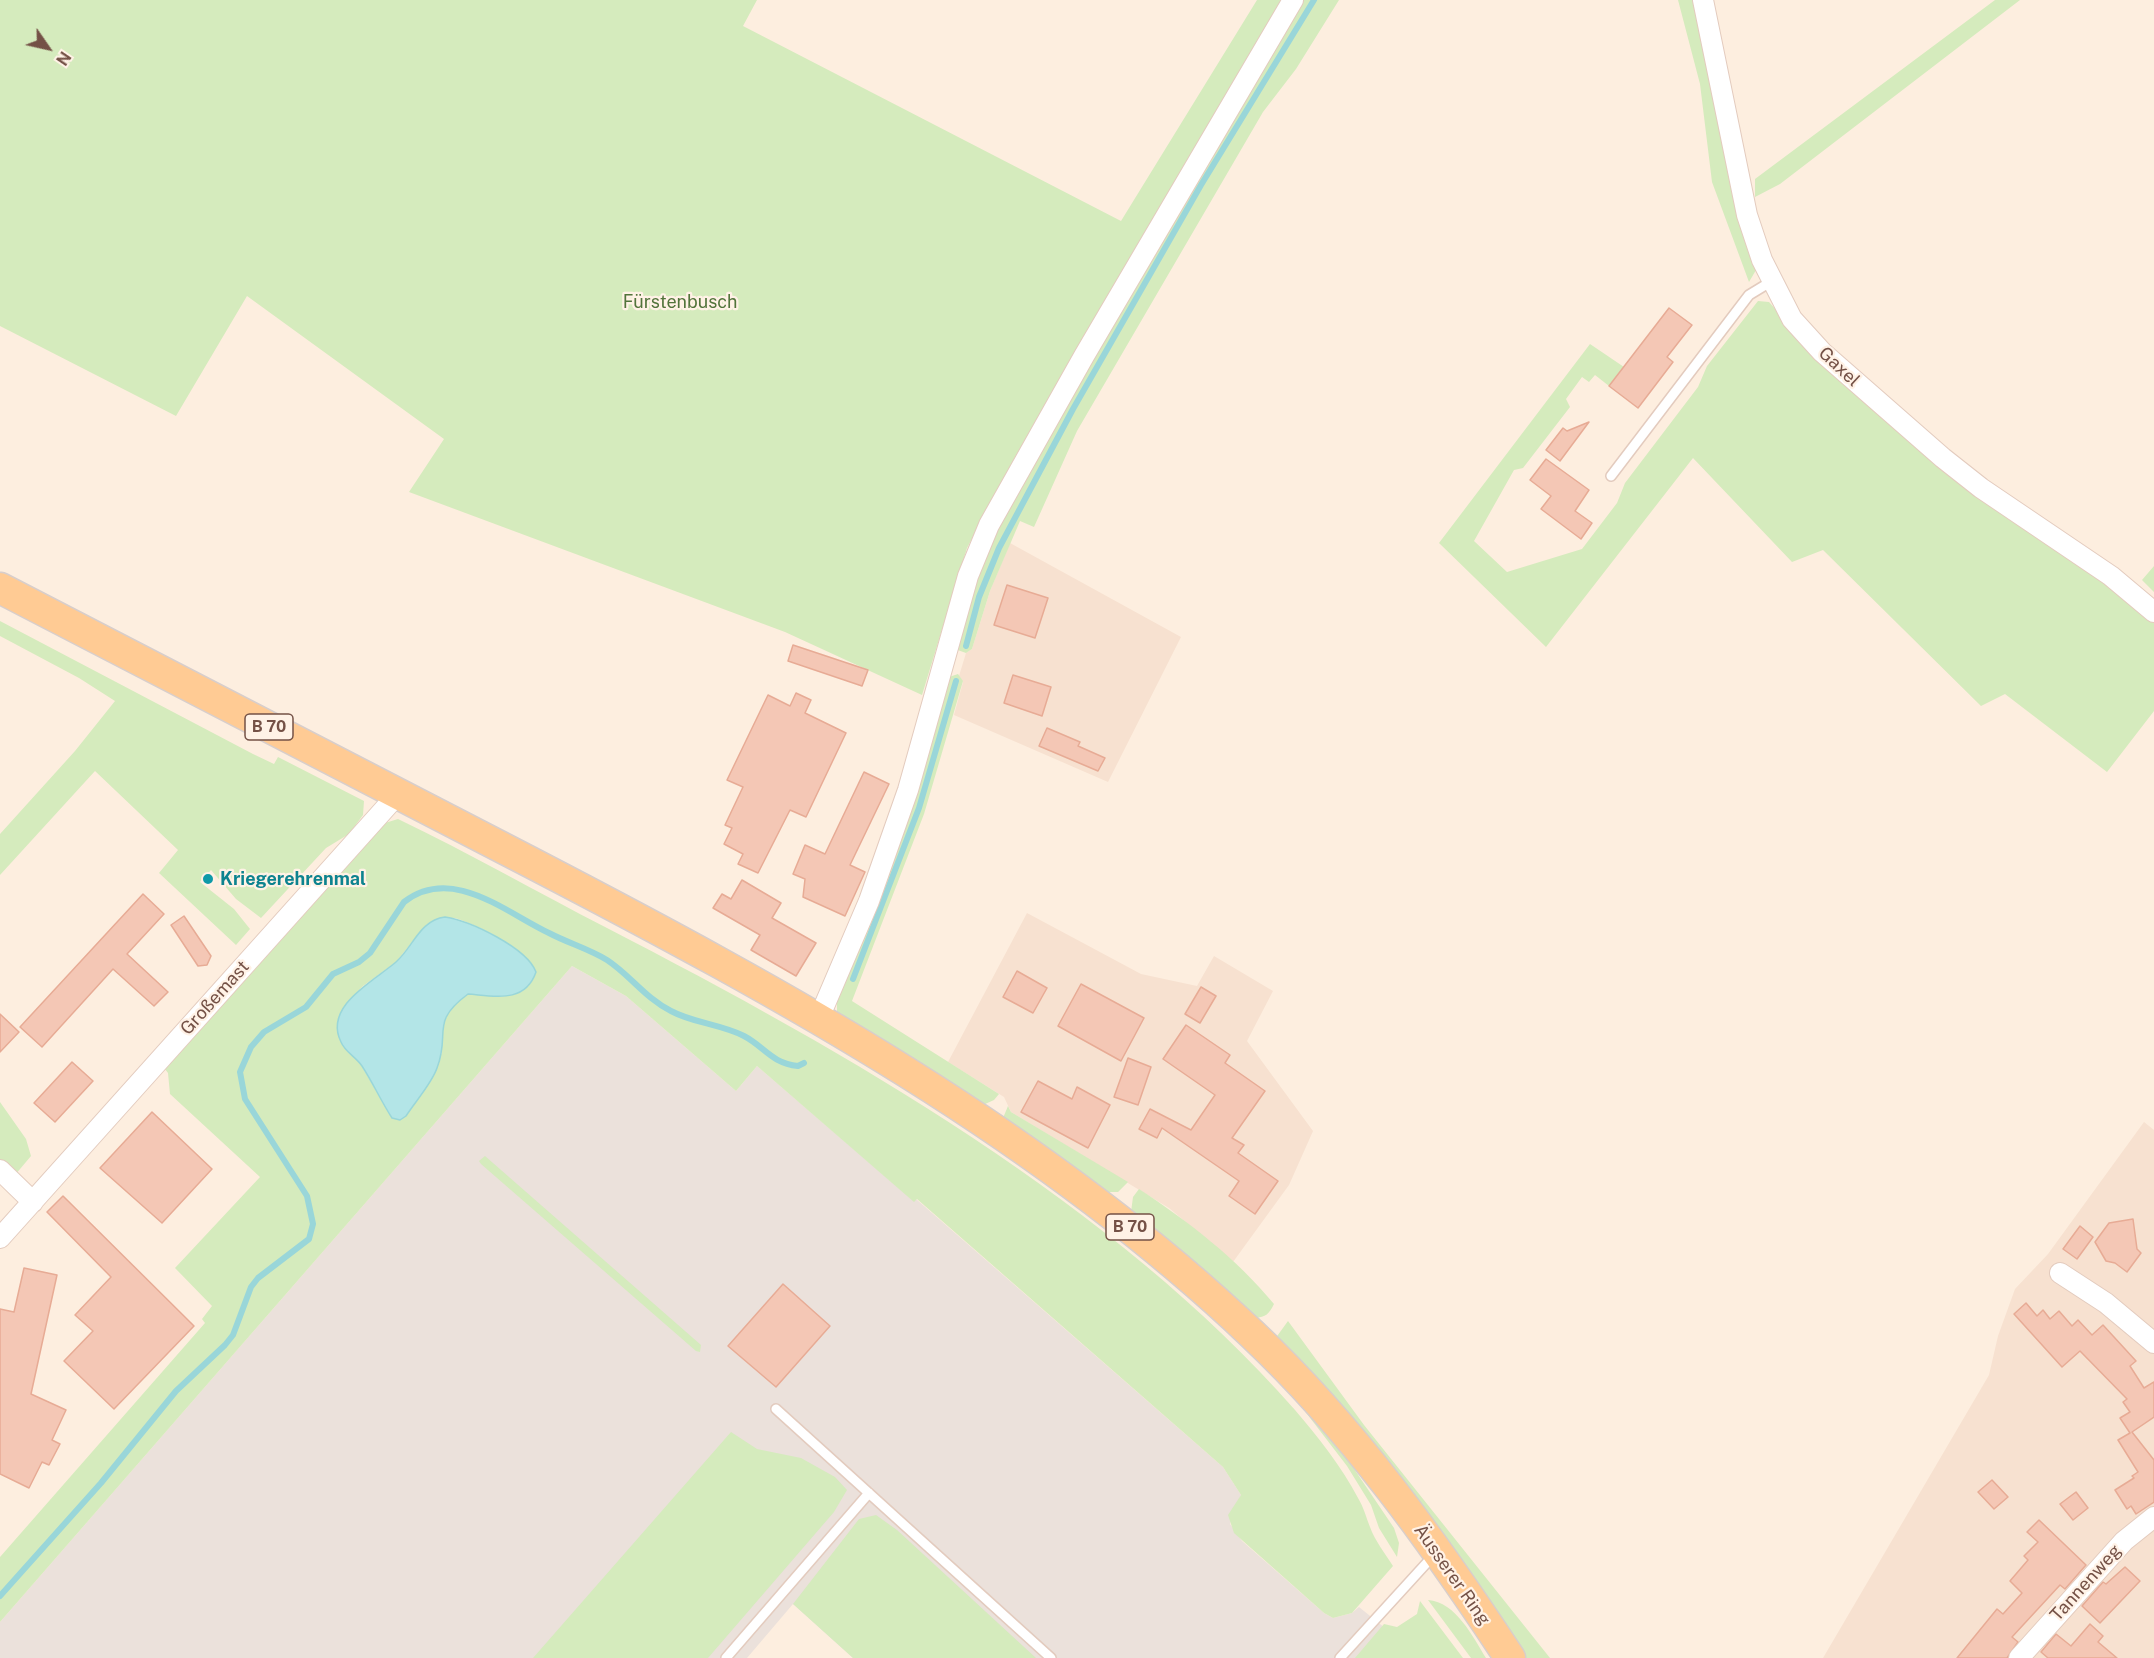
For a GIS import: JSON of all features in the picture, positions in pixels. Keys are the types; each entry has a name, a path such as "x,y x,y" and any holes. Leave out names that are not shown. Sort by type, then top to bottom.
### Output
{"main road":[{"name":"B 70","path":"0,588 688,944 819,1018"},
{"name":"Äusserer Ring","path":"819,1018 1005,1136 1096,1200 1175,1264 1254,1335 1306,1389 1393,1493 1510,1658"}],"street":[{"path":"819,1018 868,901 908,790 968,576 985,532 1079,366 1293,0"},
{"name":"Gaxel","path":"1702,0 1744,205 1753,238 1792,319 1806,335 1892,415 1982,488 2111,576 2154,612"},
{"name":"Großemast","path":"0,1238 398,794"},
{"path":"0,1170 33,1202"},
{"path":"2060,1273 2106,1303 2154,1343"},
{"name":"Tannenweg","path":"2023,1656 2124,1541 2154,1517"}],"lane":[{"path":"1611,476 1749,295 1772,281"},
{"path":"776,1409 1051,1658"},
{"path":"726,1658 869,1493"},
{"path":"1340,1658 1437,1552"}],"shaded area":[{"path":"1010,543 1181,637 1108,782 954,715 963,682 959,676 966,653 972,649 990,591"},
{"path":"1027,913 1141,974 1197,986 1214,956 1273,991 1247,1041 1313,1131 1289,1185 1233,1262 1169,1208 1011,1112 1004,1097 948,1062"},
{"path":"572,966 626,996 736,1091 757,1066 914,1201 916,1199 1223,1467 1241,1495 1230,1524 1242,1541 1324,1613 1333,1618 1352,1613 1359,1607 1422,1658 853,1658 793,1604 747,1658 0,1658 0,1622"},
{"path":"2144,1122 2154,1130 2154,1658 1823,1658 1989,1375 1998,1336 2015,1289 2048,1254"}],"green space":[{"name":"Fürstenbusch","path":"0,0 757,0 743,26 1121,221 1257,0 1284,0 1015,457 967,548 922,695 785,632 409,492 444,439 247,296 176,416 0,326"},
{"path":"1300,0 1339,0 1296,69 1263,112 1077,431 1034,527 1020,521 990,591 972,649 966,653 952,648 987,540"},
{"path":"1678,0 1697,0 1755,264 1756,270 1749,282 1712,182 1700,84"},
{"path":"1995,0 2020,0 1780,184 1755,197 1755,179"},
{"path":"1758,301 1769,302 1812,350 2103,577 2154,621 2154,711 2107,772 2005,694 1981,706 1823,550 1792,562 1693,458 1546,647 1439,543 1590,344 1624,367 1609,386 1595,375 1589,382 1582,377 1566,399 1570,407 1523,468 1514,470 1474,541 1507,572 1582,549 1617,503 1625,483 1698,387 1707,366"},
{"path":"2154,566 2154,592 2142,580"},
{"path":"0,621 253,754 274,764 278,757 364,801 363,815 349,834 326,848 261,918 236,899 211,870 200,882 234,909 250,929 236,945 159,873 178,850 95,771 0,875 0,834 75,751 115,701 79,678 0,636"},
{"path":"958,674 963,681 924,814 852,1001 999,1094 994,1100 983,1105 837,1015 837,993 946,678"},
{"path":"398,819 424,832 790,1027 883,1081 973,1138 1061,1200 1145,1265 1224,1335 1295,1410 1345,1475 1362,1505 1375,1537 1393,1566 1352,1613 1333,1618 1324,1613 1234,1533 1228,1515 1241,1495 1223,1467 917,1199 914,1202 757,1066 736,1091 626,996 572,966 0,1622 0,1557 205,1323 202,1319 212,1306 175,1268 260,1177 170,1094 168,1073 161,1064 385,823","holes":["455,918 513,947 523,955 536,972 531,982 517,994 508,996 468,994 450,1008 442,1028 442,1053 406,1116 400,1120 392,1118 361,1065 347,1003 363,986 396,962 426,925"]},
{"path":"0,1102 26,1139 31,1156 15,1175 0,1162"},
{"path":"1008,1106 1011,1112 1128,1182 1118,1192 1106,1192 1003,1118"},
{"path":"485,1156 701,1345 700,1352 696,1351 481,1164 479,1161"},
{"path":"1139,1189 1176,1214 1228,1256 1274,1304 1269,1313 1255,1318 1131,1212 1133,1197"},
{"path":"1288,1321 1364,1425 1550,1658 1525,1658 1470,1576 1275,1339"},
{"path":"1294,1397 1342,1451 1394,1528 1399,1543 1397,1557 1379,1528 1371,1505 1347,1466"},
{"path":"731,1432 757,1449 801,1458 835,1477 847,1490 834,1512 708,1658 533,1658"},
{"path":"876,1515 897,1530 1036,1658 853,1658 793,1604 859,1519"},
{"path":"1428,1600 1447,1607 1463,1622 1486,1658 1471,1658"},
{"path":"1420,1601 1463,1658 1355,1658 1384,1624 1397,1627 1417,1614"}],"water":[{"path":"445,917 469,924 497,937 522,954 536,972 531,982 517,994 498,996 468,994 456,1004 445,1021 441,1056 435,1074 406,1116 400,1120 392,1118 362,1066 343,1046 337,1029 339,1017 354,996 396,962 429,923"}],"building":[{"path":"1669,308 1692,325 1667,357 1673,362 1638,408 1609,386"},
{"path":"1589,422 1560,461 1546,450 1563,428 1567,431"},
{"path":"1546,459 1589,490 1575,511 1592,523 1581,539 1541,509 1551,496 1530,480"},
{"path":"1007,585 1048,598 1035,638 994,625"},
{"path":"793,645 868,670 862,686 788,661"},
{"path":"1013,675 1051,687 1042,716 1004,703"},
{"path":"796,693 811,700 805,713 846,733 806,817 790,810 758,873 738,864 743,854 724,844 732,828 725,825 743,787 727,780 768,695 790,706"},
{"path":"1047,728 1080,742 1078,746 1105,758 1098,771 1039,746"},
{"path":"864,772 889,784 850,865 865,872 845,916 803,897 805,879 793,874 805,845 825,854"},
{"path":"742,880 781,903 772,918 816,943 796,976 751,950 760,935 713,908 722,894 731,899"},
{"path":"143,894 164,914 127,954 168,992 154,1006 113,969 42,1047 20,1027"},
{"path":"184,916 211,956 207,965 198,966 171,925"},
{"path":"1017,971 1047,988 1033,1013 1003,997"},
{"path":"1081,984 1144,1018 1121,1061 1058,1026"},
{"path":"1201,987 1216,996 1200,1023 1185,1014"},
{"path":"0,1014 19,1032 0,1052"},
{"path":"1186,1025 1230,1055 1225,1063 1265,1091 1232,1138 1244,1145 1238,1153 1278,1181 1255,1214 1229,1196 1239,1181 1162,1128 1157,1138 1139,1129 1150,1109 1191,1130 1215,1095 1163,1059"},
{"path":"1128,1058 1151,1067 1138,1105 1114,1097"},
{"path":"72,1062 93,1081 55,1122 34,1103"},
{"path":"1038,1081 1072,1099 1077,1087 1110,1105 1088,1148 1021,1112"},
{"path":"152,1112 212,1169 162,1223 100,1168"},
{"path":"63,1196 194,1326 114,1409 64,1361 93,1331 75,1315 111,1277 47,1212"},
{"path":"2133,1219 2137,1249 2141,1253 2127,1272 2115,1263 2106,1261 2095,1242 2109,1223"},
{"path":"2080,1226 2093,1237 2077,1259 2063,1249"},
{"path":"24,1268 57,1275 31,1394 66,1410 52,1440 60,1444 49,1465 42,1462 29,1488 0,1474 0,1309 14,1312"},
{"path":"783,1284 830,1326 776,1387 728,1346"},
{"path":"2026,1303 2037,1316 2043,1310 2050,1319 2059,1311 2072,1326 2078,1320 2092,1335 2103,1325 2136,1361 2130,1366 2144,1388 2154,1382 2154,1417 2132,1432 2154,1460 2154,1502 2136,1514 2131,1506 2127,1509 2115,1490 2134,1478 2132,1476 2138,1472 2118,1440 2130,1433 2120,1418 2130,1412 2123,1402 2127,1399 2080,1351 2062,1367 2014,1314"},
{"path":"1992,1480 2008,1497 1994,1509 1978,1492"},
{"path":"2076,1492 2088,1508 2073,1520 2060,1504"},
{"path":"2039,1520 2086,1565 2065,1589 2060,1585 2012,1637 2018,1642 2007,1658 1957,1658 1997,1609 2003,1614 2022,1593 2010,1581 2028,1560 2024,1556 2038,1542 2027,1532"},
{"path":"2125,1567 2140,1581 2100,1623 2082,1606 2103,1582 2106,1584"},
{"path":"2090,1624 2103,1636 2098,1642 2117,1658 2048,1658 2041,1652 2056,1634 2071,1646"}],"waterway":[{"path":"966,646 979,597 999,548 1073,409 1201,185 1314,0"},
{"path":"853,979 919,808 956,681"},
{"path":"0,1596 101,1483 176,1391 225,1345 233,1335 251,1287 258,1278 309,1239 313,1224 307,1196 245,1099 240,1072 251,1047 264,1032 306,1007 333,974 359,962 370,953 404,902 422,892 441,888 459,890 478,896 607,960 653,1000 671,1011 744,1036 781,1062 798,1066 804,1063"}],"place":[{"name":"Kriegerehrenmal","path":"208,879"}]}
